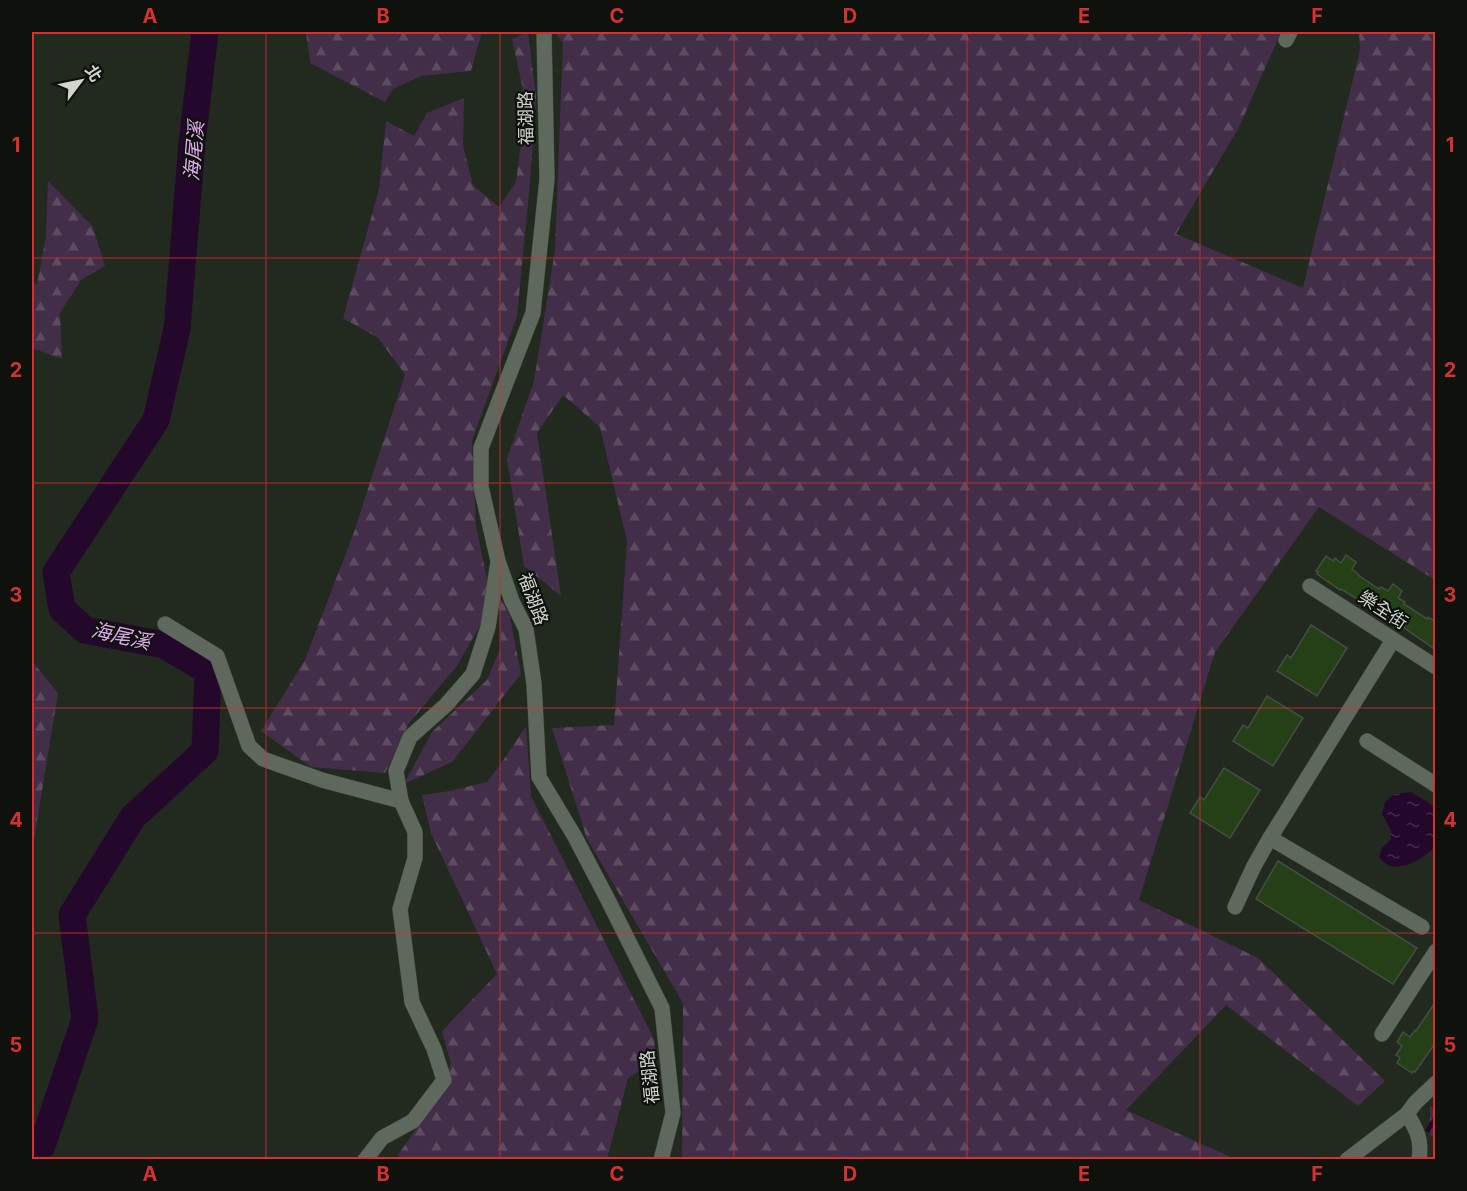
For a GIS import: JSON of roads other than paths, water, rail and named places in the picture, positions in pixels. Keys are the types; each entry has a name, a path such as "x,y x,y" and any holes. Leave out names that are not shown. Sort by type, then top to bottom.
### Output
{"street":[{"name":"福湖路","path":"544,32 547,179 533,313 481,448 481,487 498,561 512,601 526,629 534,684 539,777 608,898 662,1008 673,1113 661,1160"},
{"path":"365,1160 382,1138 413,1121 444,1080 434,1049 411,1002 400,909 415,858 415,832 401,801 396,771 410,737 446,705 473,675 488,627 498,561"},
{"name":"樂全街","path":"1310,586 1436,667"},
{"path":"165,624 217,656 249,746 263,759 322,780 401,801"},
{"path":"1235,907 1270,838 1394,639"},
{"path":"1367,741 1436,785"},
{"path":"1270,838 1422,927"},
{"path":"1382,1034 1436,951"},
{"path":"1347,1160 1407,1114 1436,1083"},
{"path":"1407,1114 1418,1131 1421,1148 1419,1160"}],"water":[{"path":"1411,792 1435,809 1435,846 1426,855 1406,865 1398,867 1385,864 1379,857 1382,848 1391,839 1391,831 1382,814 1385,802 1394,794"}],"waterway":[{"name":"海尾溪","path":"32,1157 42,1146 85,1019 72,915 133,817 205,751 208,671 164,645 85,630 62,609 56,572 156,420 177,329 192,143 205,32"},
{"path":"1428,1130 1436,1117"}]}
